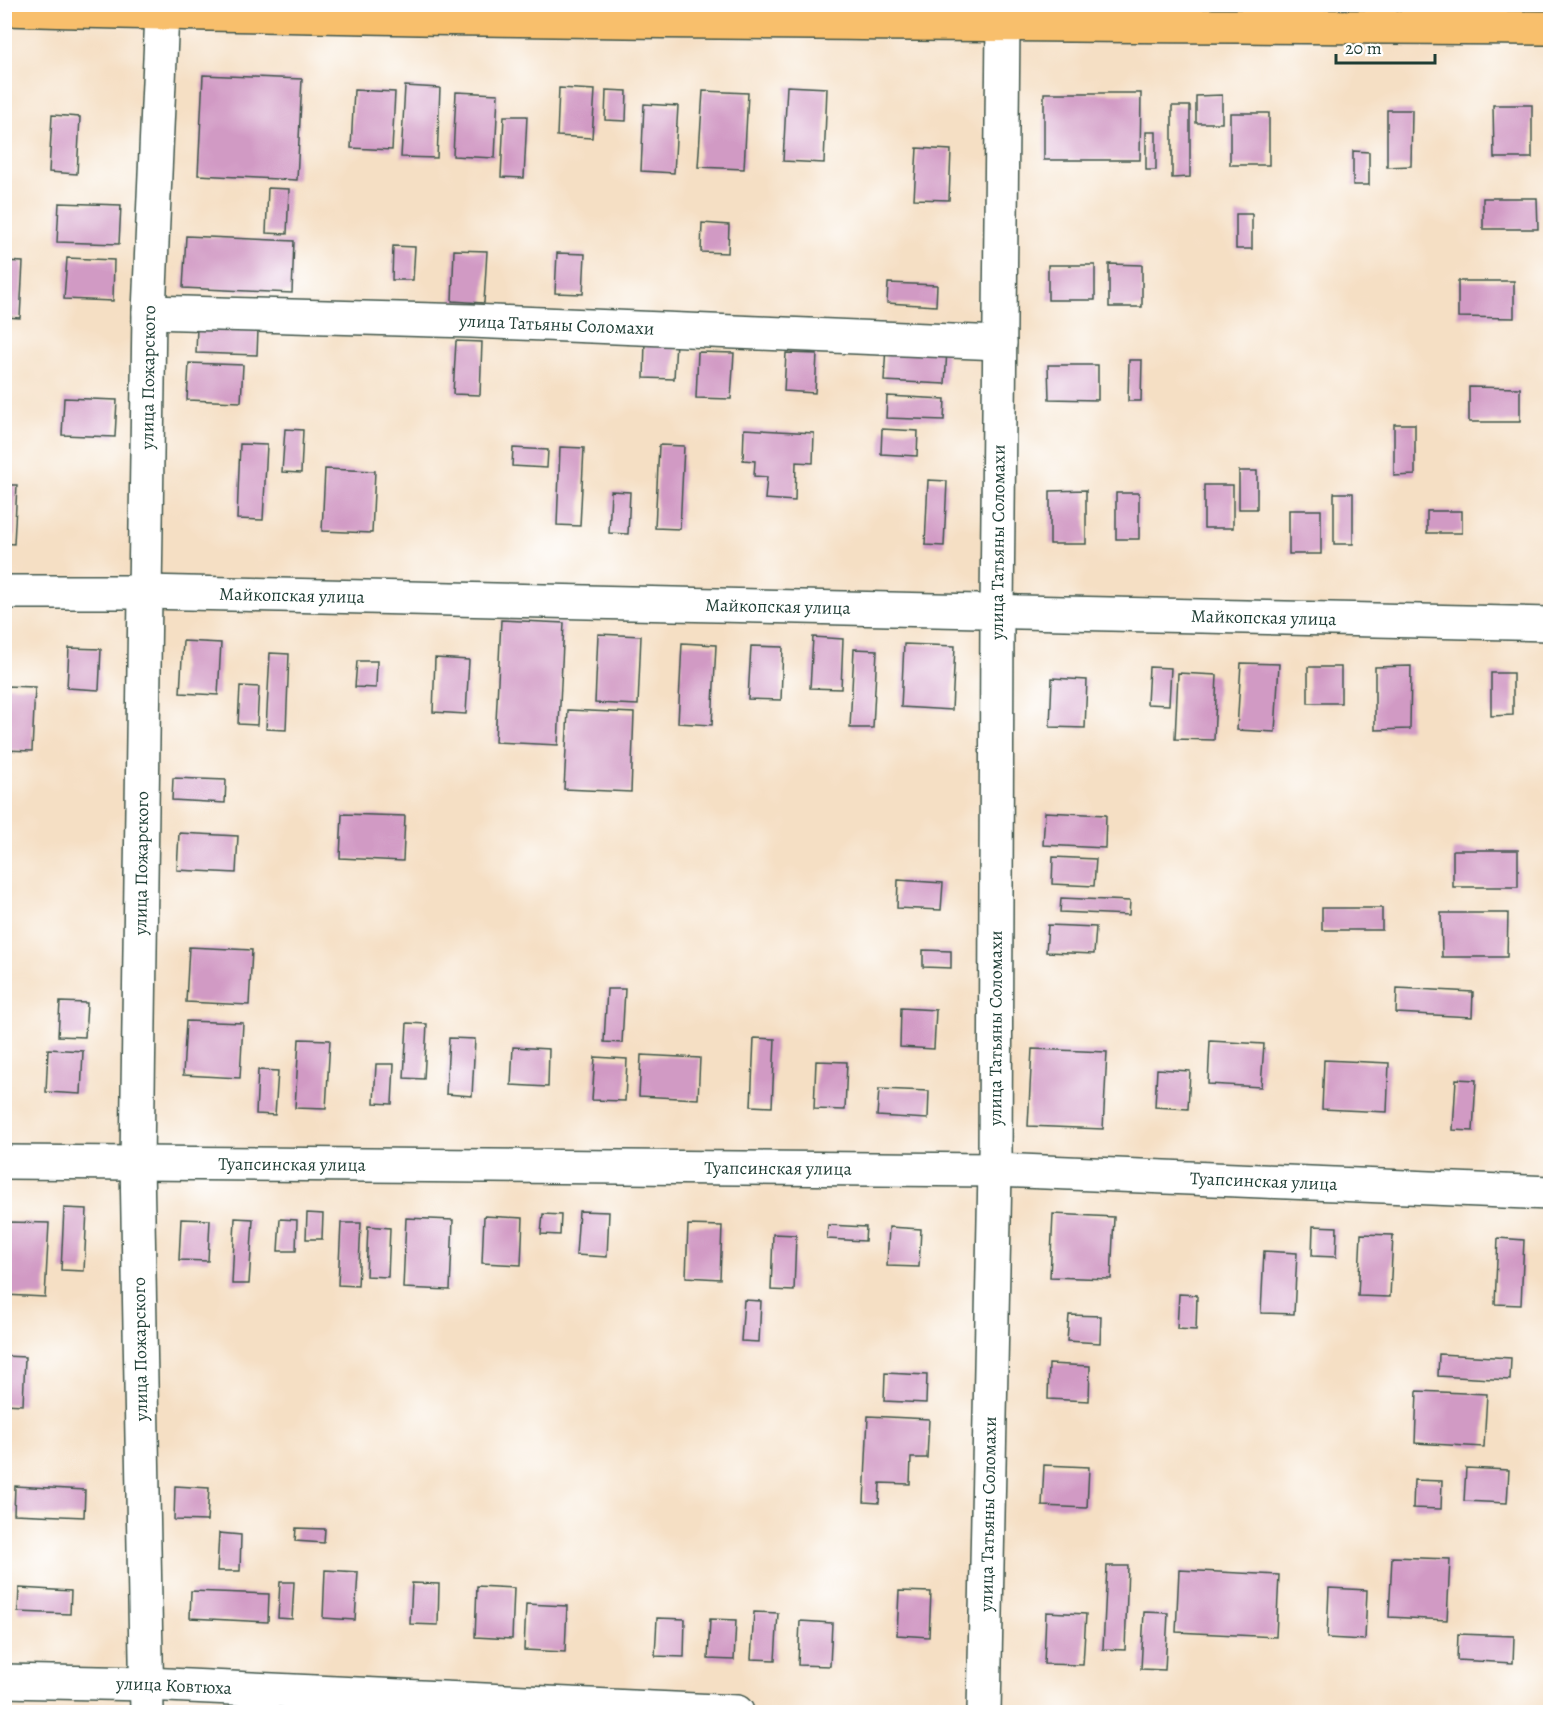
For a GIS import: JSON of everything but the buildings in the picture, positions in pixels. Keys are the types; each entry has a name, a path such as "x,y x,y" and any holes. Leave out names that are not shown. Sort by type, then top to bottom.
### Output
{"main road":[{"path":"4,9 162,14 1003,25 1551,28"}],"street":[{"name":"улица Пожарского","path":"146,1698 136,1162 149,312 162,14"},
{"name":"улица Татьяны Соломахи","path":"984,1713 995,1170 997,610 1003,25"},
{"name":"улица Татьяны Соломахи","path":"149,312 471,321 1000,343"},
{"name":"Майкопская улица","path":"4,592 145,592 1551,624"},
{"name":"Туапсинская улица","path":"4,1162 995,1170 1551,1193"},
{"name":"улица Ковтюха","path":"4,1681 146,1698 737,1713"}]}
